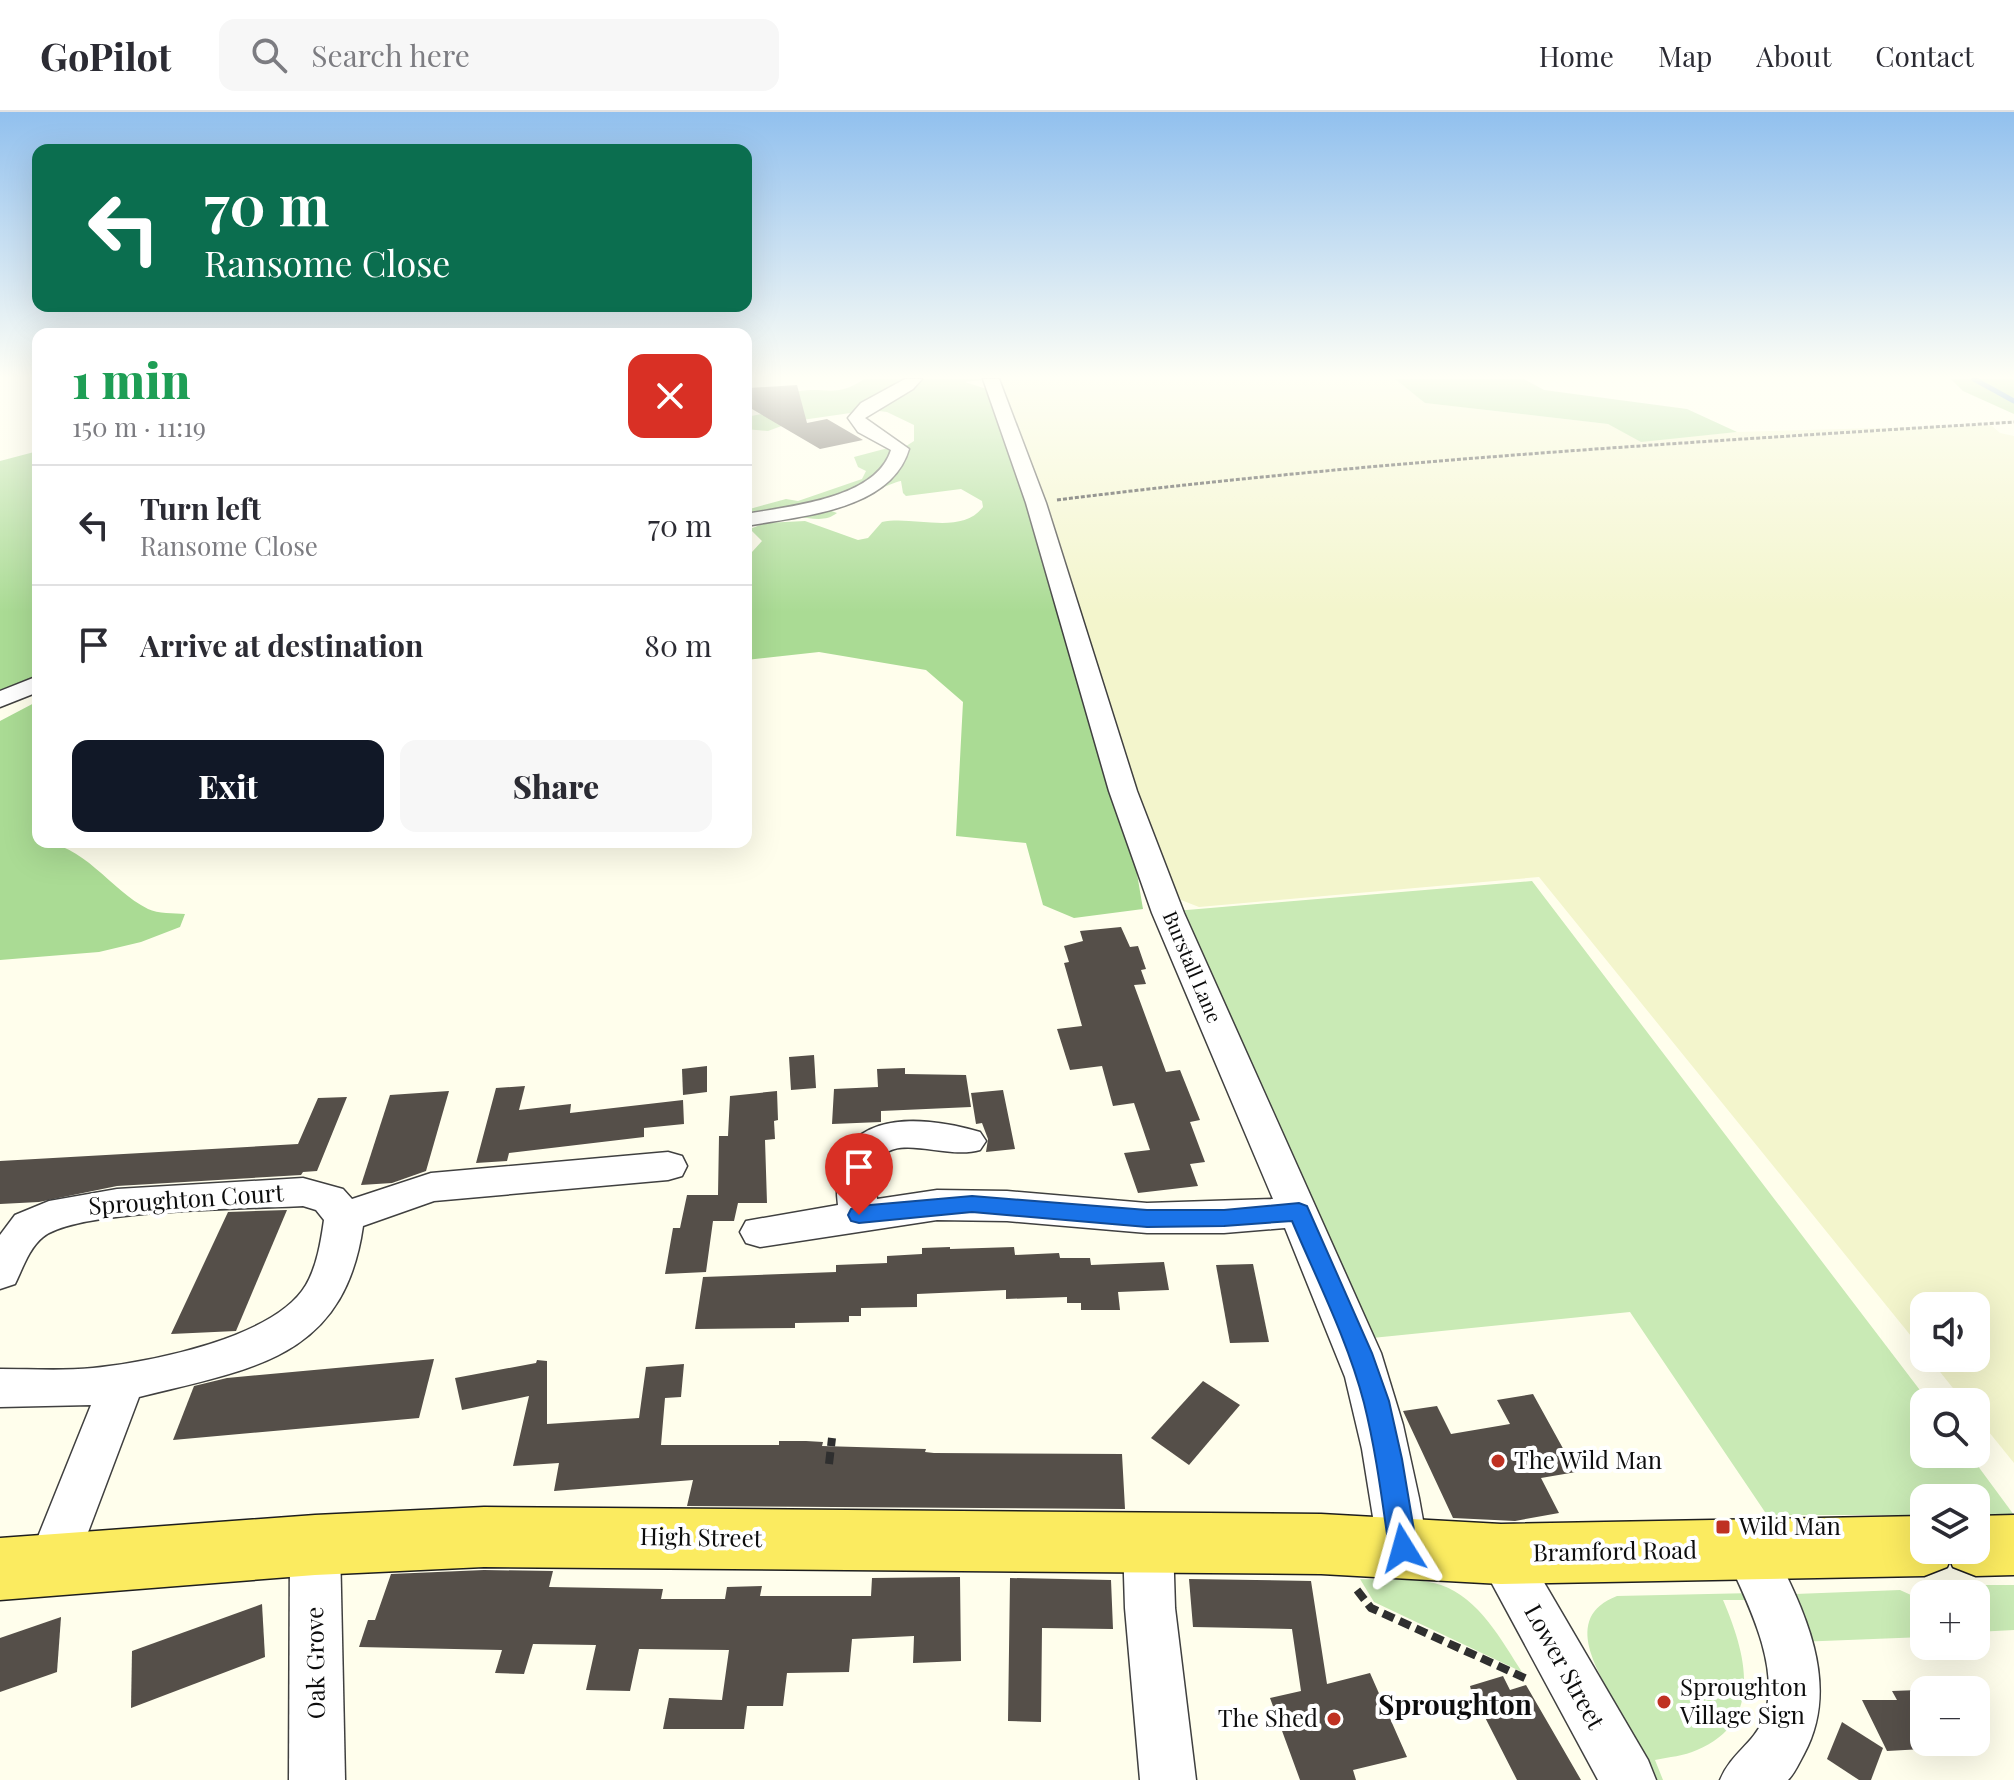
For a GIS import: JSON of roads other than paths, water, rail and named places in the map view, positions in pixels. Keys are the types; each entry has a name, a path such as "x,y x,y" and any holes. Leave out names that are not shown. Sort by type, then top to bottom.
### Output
{"main road":[{"name":"High Street","path":"26,1566 315,1545 484,1537 1403,1548"},
{"path":"1990,1546 2014,1545"},
{"name":"Bramford Road","path":"1403,1548 1501,1554 1910,1546"}],"street":[{"path":"752,519 866,491 885,479 899,457"},
{"name":"Burstall Lane","path":"1019,457 1123,791 1158,886 1359,1353 1376,1401 1403,1548"},
{"path":"0,700 32,686"},
{"path":"859,1215 857,1168 859,1160 875,1143 900,1133 915,1132 967,1141"},
{"path":"0,1388 89,1387 122,1383 247,1350 290,1329 319,1299 341,1243 344,1217 431,1187 668,1166"},
{"name":"Sproughton Court","path":"0,1273 28,1227 45,1216 84,1206 303,1192 329,1199 344,1217"},
{"path":"760,1232 859,1215 972,1204 1147,1218 1224,1218 1299,1212"},
{"path":"26,1566 122,1383"},
{"path":"1148,1543 1150,1608 1168,1780"},
{"name":"Oak Grove","path":"315,1545 317,1780"},
{"path":"1748,1549 1771,1595 1790,1654 1795,1681 1795,1707 1787,1734 1774,1757 1748,1780"},
{"name":"Lower Street","path":"1501,1554 1628,1780"}],"place":[{"name":"The Wild Man","path":"1498,1461"},
{"name":"Wild Man","path":"1723,1527"},
{"name":"Sproughton Village Sign","path":"1664,1702"},
{"name":"The Shed","path":"1334,1719"}],"district":[{"name":"Sproughton","path":"1455,1705"}]}
